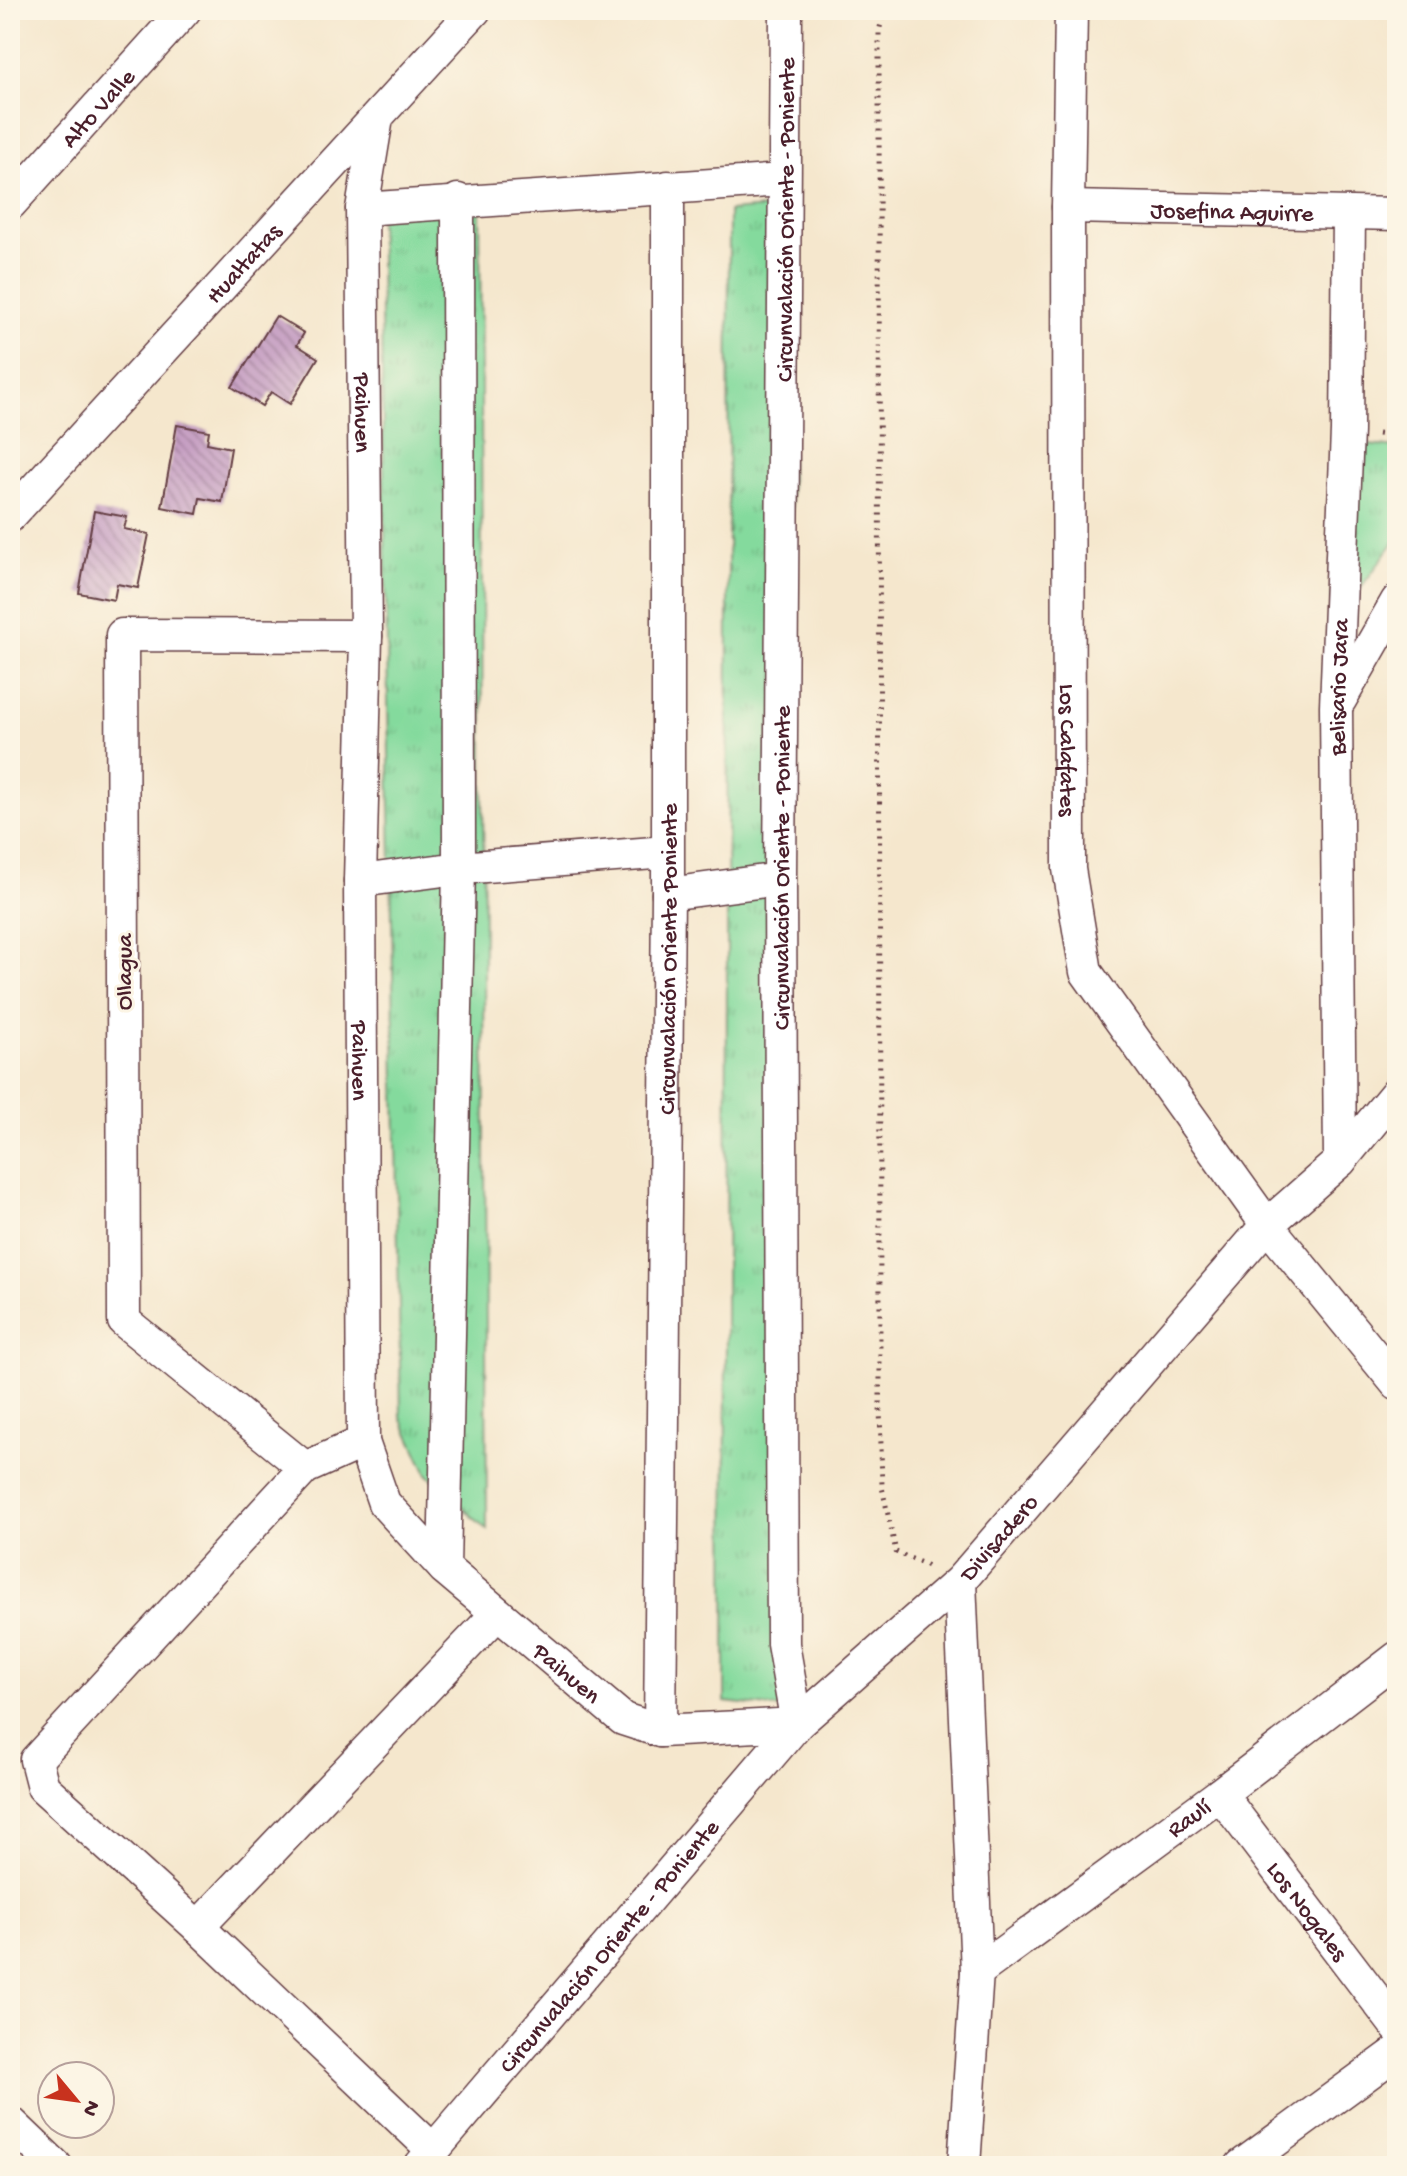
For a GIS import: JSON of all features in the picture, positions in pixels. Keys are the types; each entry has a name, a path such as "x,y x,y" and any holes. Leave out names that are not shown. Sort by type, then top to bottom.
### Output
{"street":[{"name":"Alto Valle","path":"10,204 185,10"},
{"name":"Hualtatas","path":"10,516 475,10"},
{"name":"Circunvalación Oriente - Poniente","path":"786,10 780,879 783,1644 797,1724"},
{"name":"Los Calafates","path":"1071,10 1068,207 1069,869 1086,972 1267,1225 1397,1384"},
{"name":"Paihuen","path":"377,118 362,209 366,636 360,881 363,1442 384,1503 444,1568 623,1719 660,1731 797,1724"},
{"path":"362,209 783,180"},
{"name":"Circunvalación Oriente Poniente","path":"660,1731 668,894 668,187"},
{"path":"444,1568 459,868 458,200"},
{"name":"Josefina Aguirre","path":"1068,207 1397,214"},
{"name":"Belisario Jara","path":"1340,1161 1336,706 1347,431 1349,213"},
{"path":"1336,706 1397,601"},
{"name":"Ollagua","path":"305,1468 124,1321 122,635 366,636"},
{"path":"360,881 459,868 667,852"},
{"path":"668,894 780,879"},
{"name":"Divisadero","path":"964,2166 977,1972 960,1581 1267,1225 1340,1161 1397,1092"},
{"path":"363,1442 305,1468 36,1760 43,1787 198,1927 427,2158"},
{"name":"Circunvalación Oriente - Poniente","path":"427,2158 797,1724 960,1581"},
{"path":"198,1927 496,1615"},
{"name":"Raulí","path":"977,1972 1220,1794 1397,1658"},
{"name":"Los Nogales","path":"1220,1794 1397,2027"},
{"path":"1241,2166 1397,2052"},
{"path":"10,2122 56,2166"}],"path":[{"path":"884,10 879,32 882,1487 896,1552 960,1581"}],"green space":[{"path":"379,205 480,205 487,1530 427,1474 401,1417"},
{"path":"792,206 786,1709 725,1702 729,211"},
{"path":"1339,442 1397,448 1397,538 1330,630"}],"building":[{"path":"276,316 304,333 297,345 318,358 290,404 271,392 262,406 232,387"},
{"path":"177,425 209,431 207,443 231,448 222,502 200,498 197,514 162,507"},
{"path":"94,511 127,517 124,529 149,534 138,588 117,584 114,600 79,593"}]}
